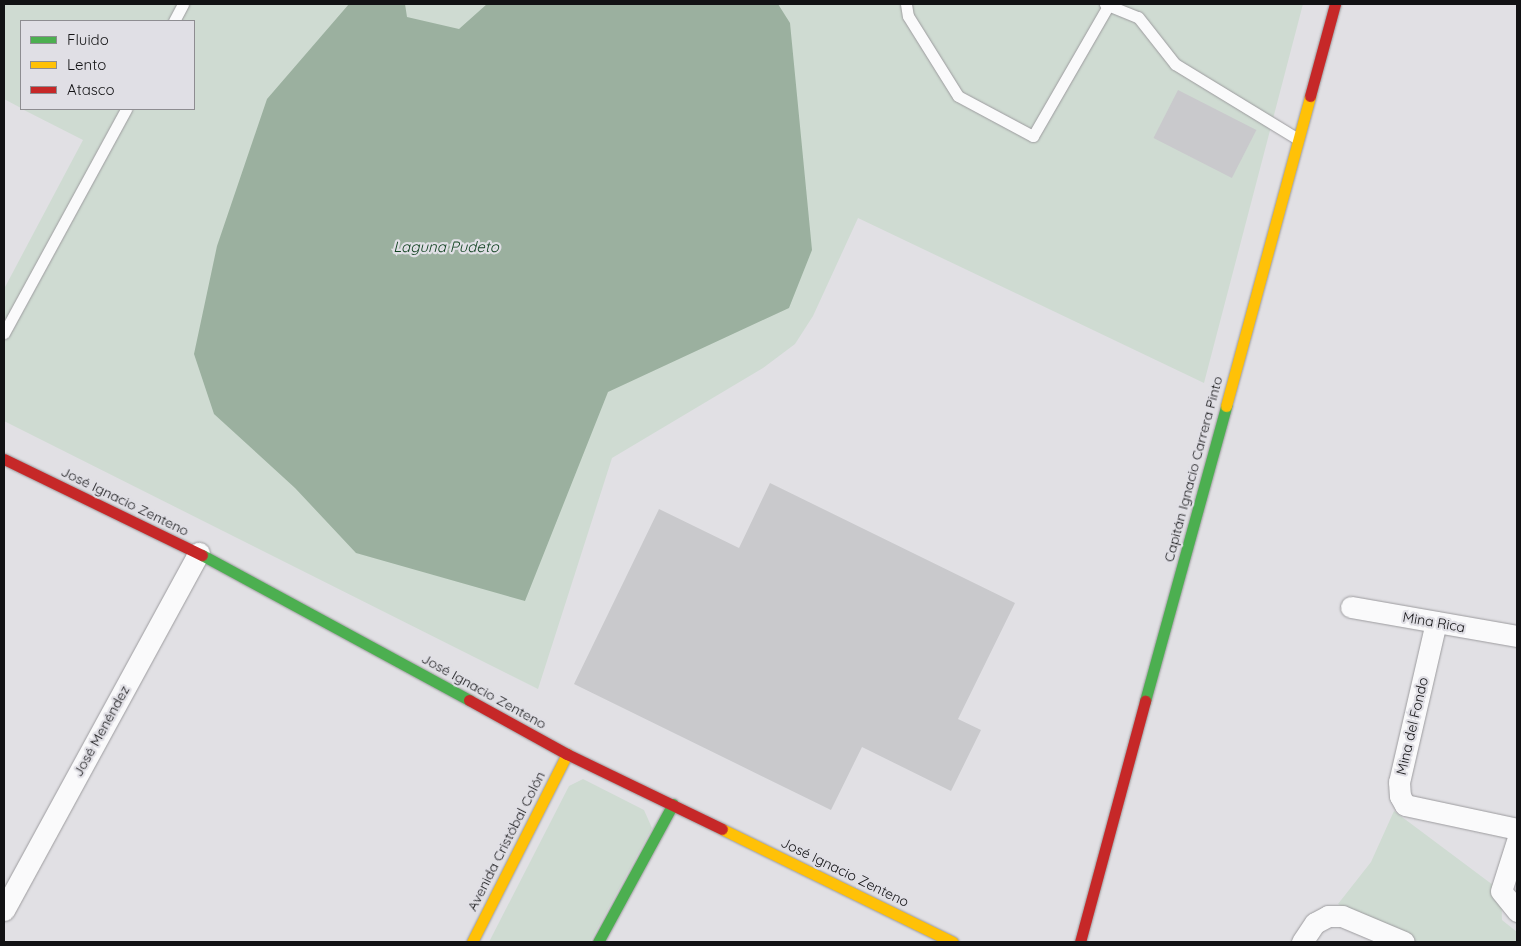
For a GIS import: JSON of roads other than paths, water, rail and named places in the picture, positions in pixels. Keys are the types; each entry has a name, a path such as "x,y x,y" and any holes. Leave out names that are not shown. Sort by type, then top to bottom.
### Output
{"street":[{"name":"Capitán Ignacio Carrera Pinto","path":"1080,942 1335,4"},
{"name":"José Ignacio Zenteno","path":"4,459 199,553 567,754 674,804 953,942"},
{"name":"José Menéndez","path":"4,910 199,553"},
{"name":"Mina Rica","path":"1351,607 1517,636"},
{"name":"Mina del Fondo","path":"1436,622 1399,782 1400,796 1405,805 1517,829"},
{"name":"Avenida Cristóbal Colón","path":"472,942 567,754"},
{"path":"598,942 674,804"},
{"path":"1517,841 1501,890 1517,911"},
{"path":"1302,942 1315,923 1328,916 1342,916 1404,942"}],"lane":[{"path":"175,20 183,4"},
{"path":"906,4 908,16 958,96 1033,136 1107,5 1138,17 1175,64 1298,139"},
{"path":"4,333 125,110"}],"water":[{"name":"Laguna Pudeto","path":"349,4 405,4 407,17 459,29 487,4 778,4 790,23 812,250 789,308 608,392 525,601 356,553 295,488 214,414 194,354 217,246 267,99"}]}
